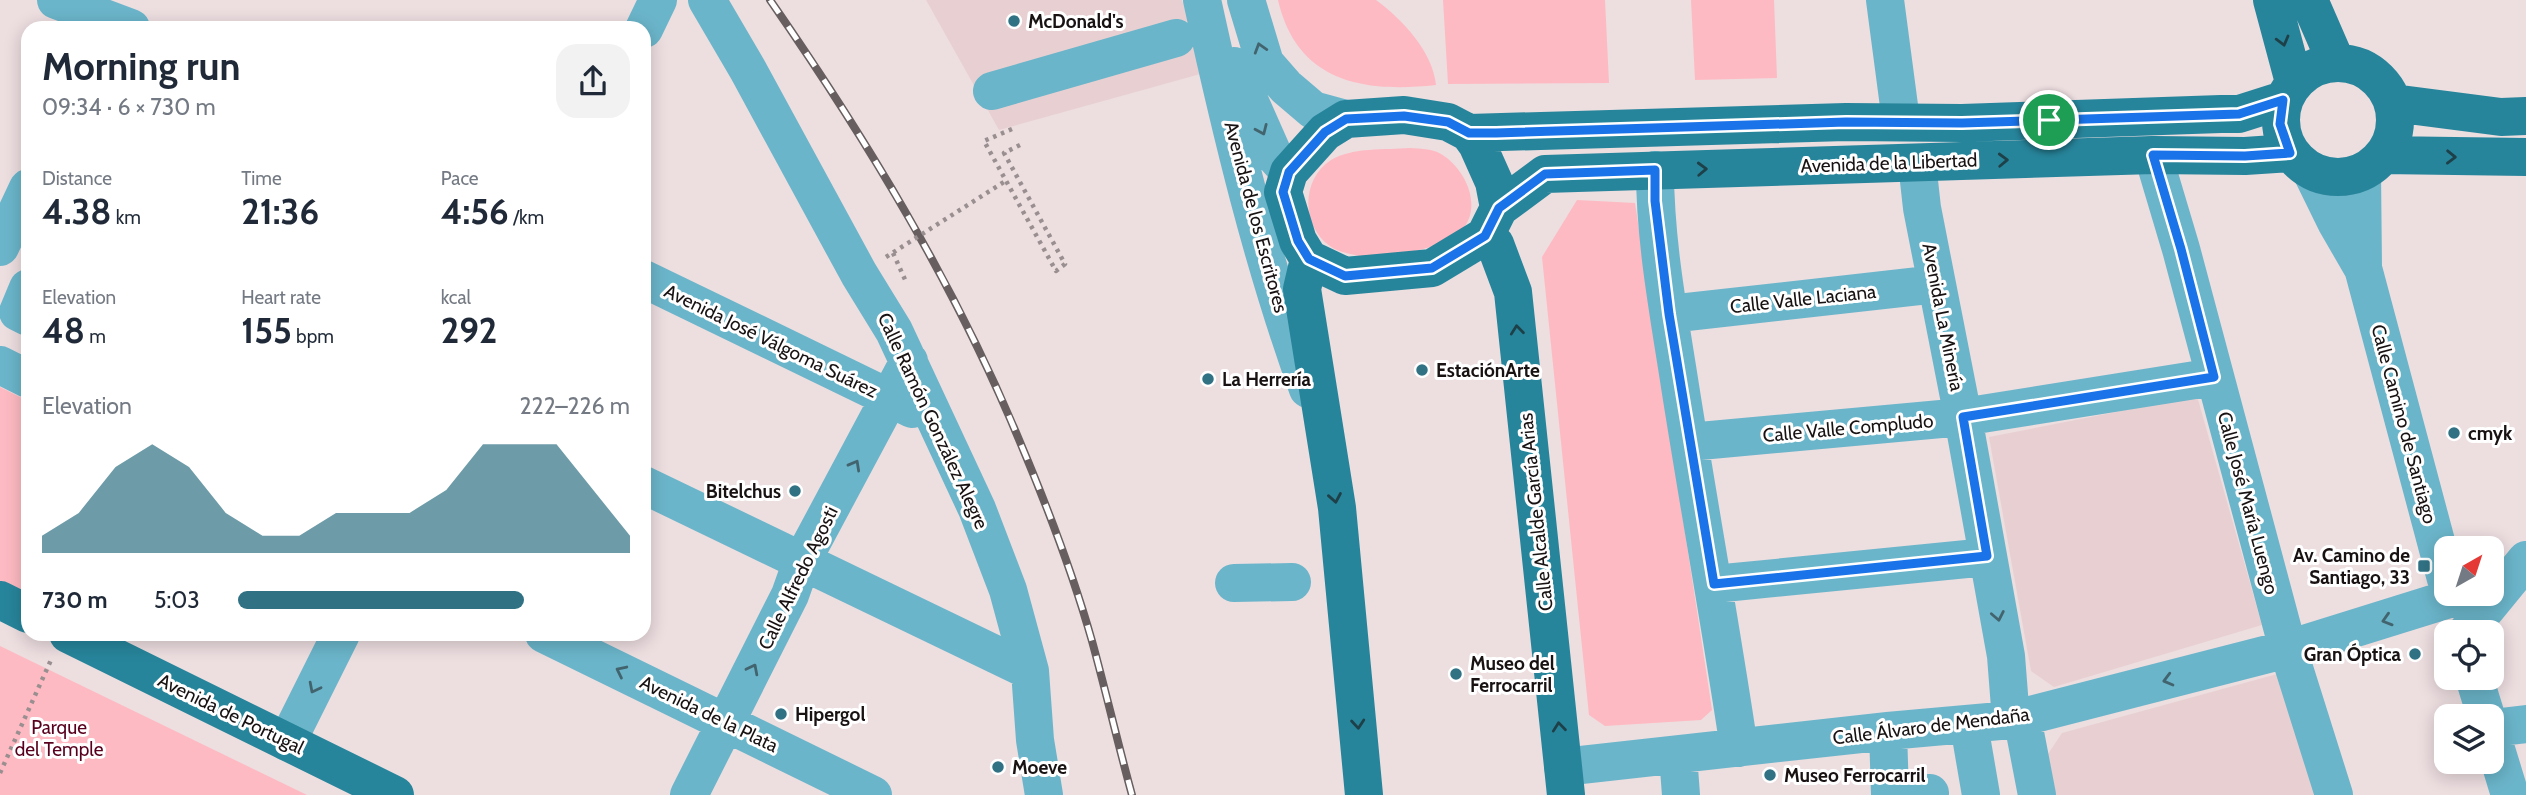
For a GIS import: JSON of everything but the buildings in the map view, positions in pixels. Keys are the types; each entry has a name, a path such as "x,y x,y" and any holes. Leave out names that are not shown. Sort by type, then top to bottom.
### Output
{"main road":[{"path":"2272,0 2289,91 2280,124 2301,162 2332,177 2344,177 2372,164 2526,157"},
{"path":"2309,0 2336,62"},
{"path":"2289,91 2312,68 2336,62 2361,67 2372,74 2387,90 2393,103 2395,127 2392,141 2372,164"},
{"name":"Avenida de la Libertad","path":"1469,133 1901,121 1962,123 2239,114 2289,91"},
{"path":"2393,103 2501,117 2526,116"},
{"path":"1404,116 1448,122 1469,133 1490,172 1492,222 1432,268 1345,276 1309,259 1298,241 1283,192 1289,172 1325,132 1346,119 1404,116"},
{"name":"Avenida de la Libertad","path":"1492,222 1545,174 2153,155 2245,156 2301,162"},
{"name":"Calle Alcalde García Arias","path":"1492,222 1495,244 1513,292 1565,781"},
{"name":"Avenida de los Escritores","path":"1309,259 1302,289 1340,534 1364,795"},
{"path":"0,600 21,610"},
{"name":"Avenida de Portugal","path":"59,646 287,742 395,795"}],"street":[{"path":"56,0 73,8 118,19"},
{"path":"648,21 658,0"},
{"name":"Calle Ramón González Alegre","path":"707,0 859,274 894,331 976,509 1007,590 1030,671 1035,740 1044,795"},
{"name":"Avenida de los Escritores","path":"1203,0 1273,154 1289,172"},
{"name":"Avenida de los Escritores","path":"1203,0 1233,139 1276,298 1324,430"},
{"path":"1246,0 1265,63 1286,88 1313,110 1346,119"},
{"path":"1885,0 1901,121"},
{"path":"992,91 1176,38"},
{"name":"Calle José María Luengo","path":"2153,155 2181,249 2288,649 2334,795"},
{"name":"Calle Camino de Santiago","path":"2301,162 2363,268 2455,607"},
{"name":"Avenida La Minería","path":"1917,163 1922,208 2006,656 2007,688 2035,795"},
{"name":"Calle Camino de Santiago","path":"2363,268 2372,164"},
{"path":"1655,170 1655,201 1669,314 1739,748"},
{"path":"0,174 21,185"},
{"path":"0,247 21,204"},
{"path":"0,262 21,273"},
{"name":"Avenida José Válgoma Suárez","path":"651,282 936,421"},
{"name":"Calle Valle Laciana","path":"1669,314 1937,284"},
{"name":"Calle Alfredo Agosti","path":"689,795 790,595 802,561 909,361"},
{"path":"0,365 21,376"},
{"name":"Calle Valle Compludo","path":"1689,442 1963,417 2214,377"},
{"path":"651,488 1030,671"},
{"path":"1714,584 1987,556"},
{"path":"2455,607 2526,560"},
{"path":"1234,583 1292,582"},
{"name":"Calle Álvaro de Mendaña","path":"1565,781 1678,755 2017,719 2455,607"},
{"path":"287,742 338,641"},
{"name":"Avenida de la Plata","path":"558,641 873,795"},
{"path":"2504,727 2526,724"},
{"path":"1969,725 1981,795"},
{"path":"1888,731 1890,795"},
{"path":"1678,755 1681,795"},
{"path":"2504,774 2510,795"},
{"path":"1987,795 1990,787 2008,780 2021,783 2035,795"}],"path":[{"path":"1012,129 985,142 1056,271 1065,264 1004,153 1020,145"},
{"path":"886,257 1007,180"},
{"path":"0,774 59,646"}],"shaded area":[{"path":"926,0 1182,0 1204,73 999,130"},
{"path":"2197,396 2262,625 2054,687 2031,671 1989,437"},
{"path":"2288,671 2327,795 2056,795 2048,754 2062,733"}],"green space":[{"path":"1278,0 1376,0 1415,37 1429,60 1436,85 1383,87 1337,76 1317,65 1300,49 1287,28"},
{"path":"1443,0 1605,0 1609,83 1448,84"},
{"path":"1691,0 1774,0 1777,78 1695,80"},
{"path":"1410,148 1441,154 1450,160 1464,178 1469,189 1471,211 1461,231 1426,248 1379,256 1341,252 1320,237 1314,227 1308,203 1314,179 1321,168 1331,160 1349,153"},
{"path":"1577,200 1635,203 1712,710 1701,720 1605,726 1589,715 1542,257"},
{"path":"0,387 21,398 21,592 0,582"},
{"name":"Parque del Temple","path":"0,646 307,795 0,795"}],"railway":[{"path":"770,0 875,160 938,270 995,384 1040,491 1077,591 1132,795"}],"place":[{"name":"McDonald's","path":"1014,21"},
{"name":"EstaciónArte","path":"1422,370"},
{"name":"La Herrería","path":"1208,379"},
{"name":"cmyk","path":"2454,433"},
{"name":"Bitelchus","path":"795,491"},
{"name":"Av. Camino de Santiago, 33","path":"2424,566"},
{"name":"Gran Óptica","path":"2415,654"},
{"name":"Museo del Ferrocarril","path":"1456,674"},
{"name":"Hipergol","path":"781,714"},
{"name":"Moeve","path":"998,767"},
{"name":"Museo Ferrocarril","path":"1770,775"}],"route":[{"path":"2283,100 2280,124 2290,153 2245,156 2153,155 2214,377 1963,417 1987,556 1714,584 1669,314 1655,201 1655,170 1545,174 1499,208 1485,236 1432,268 1345,276 1309,259 1298,241 1283,192 1289,172 1308,149 1325,132 1346,119 1404,116 1448,122 1469,133 1846,122 1962,123 2049,120 2239,114 2283,100"}]}
